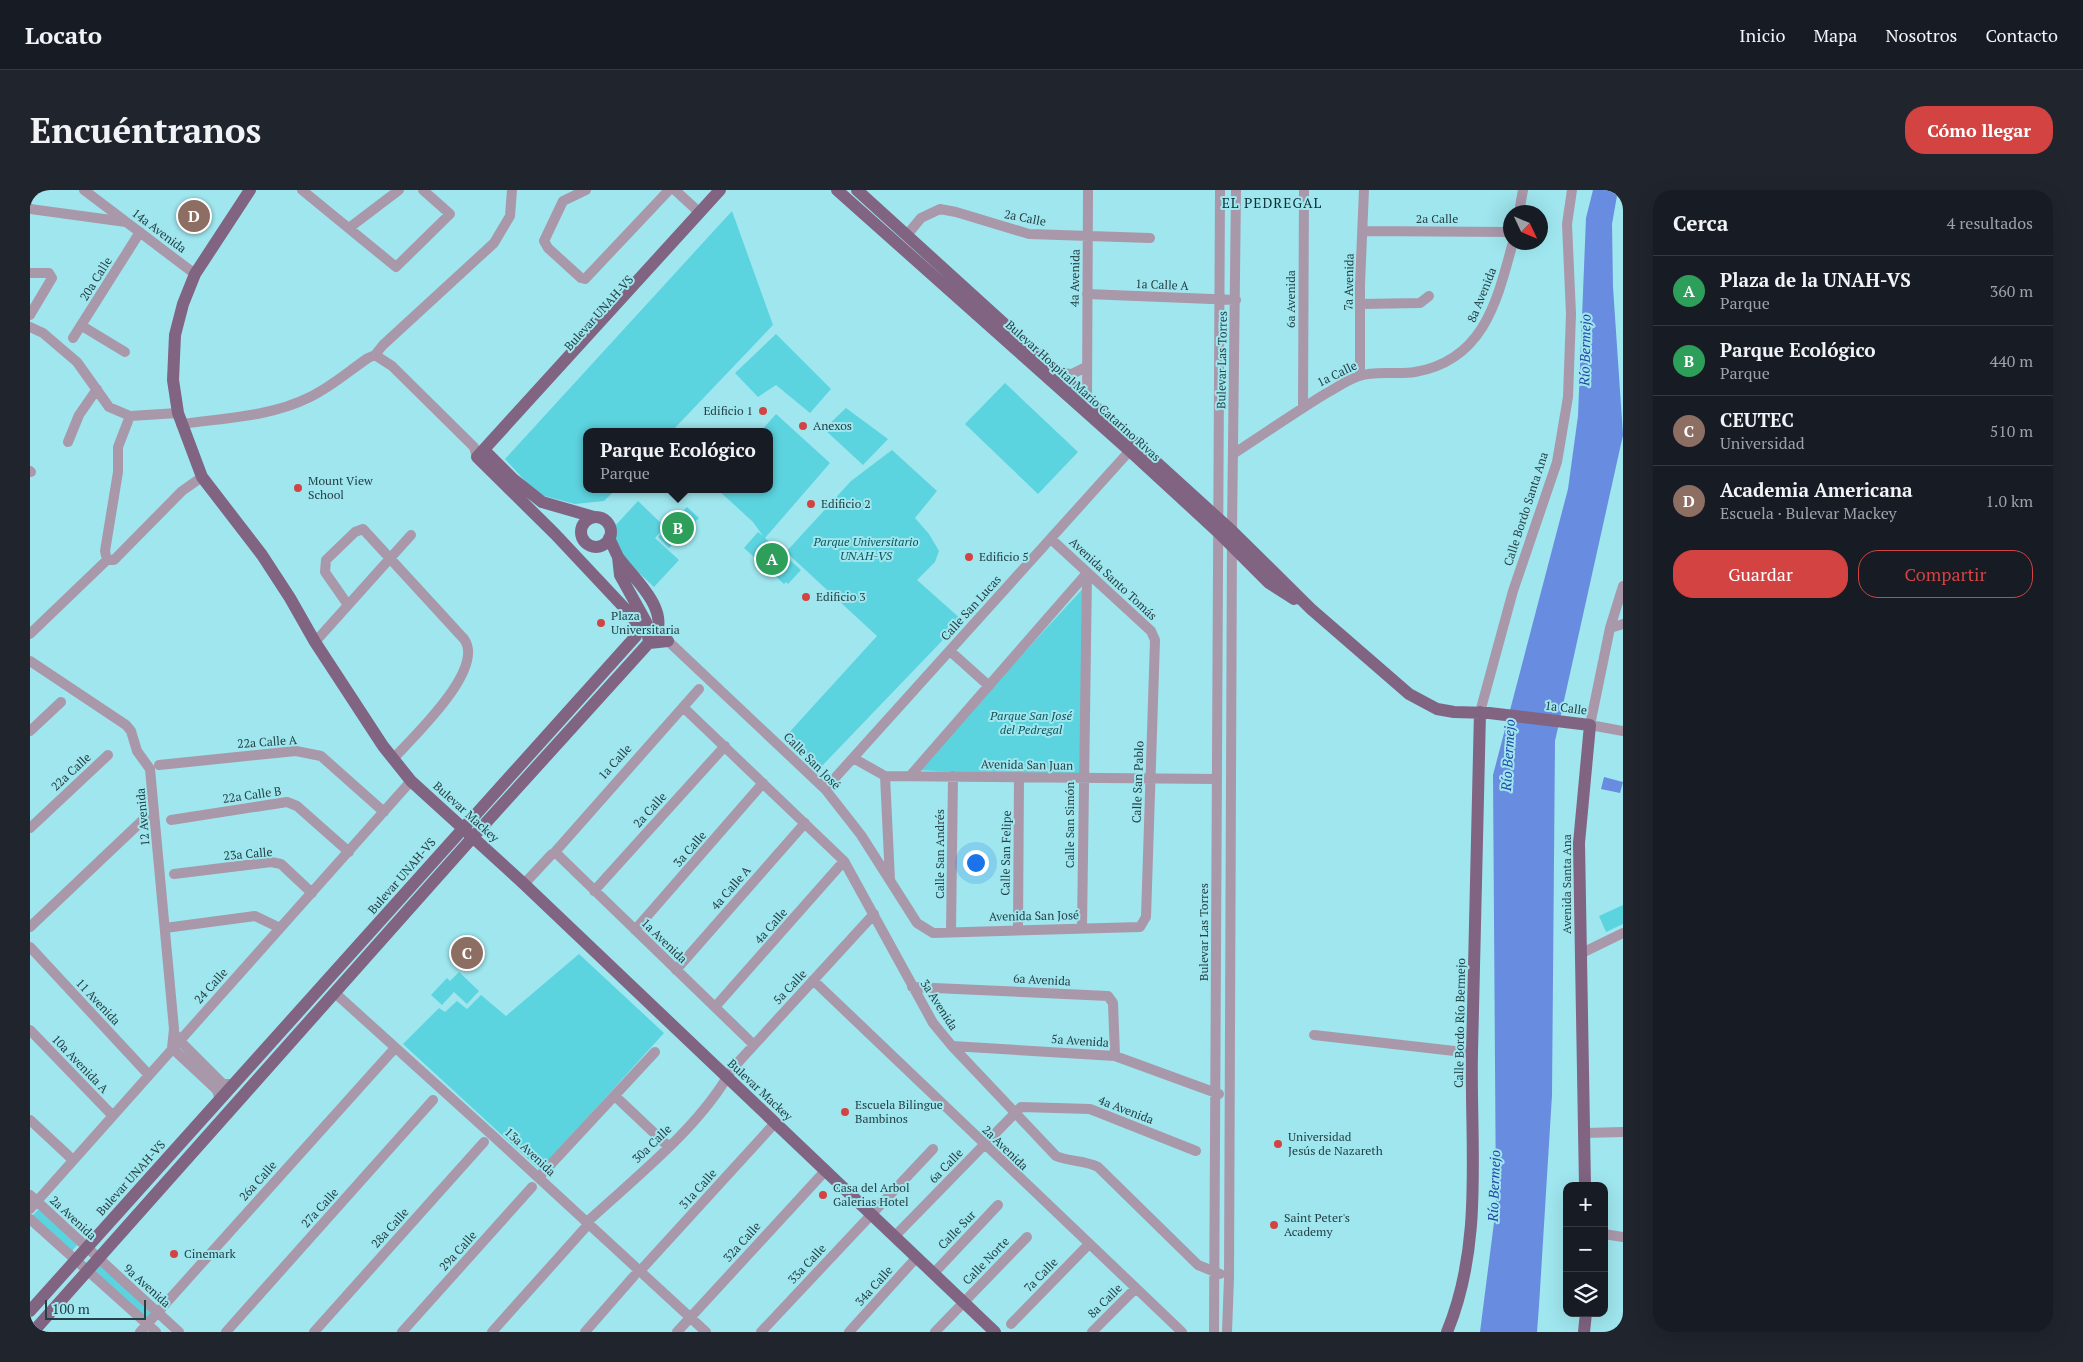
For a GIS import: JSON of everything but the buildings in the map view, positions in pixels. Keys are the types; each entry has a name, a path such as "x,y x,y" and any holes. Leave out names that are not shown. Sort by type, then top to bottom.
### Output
{"main road":[{"name":"Bulevar Mackey","path":"250,190 195,274 183,304 174,343 173,380 179,418 202,477 262,556 290,598 315,642 393,759 411,781 524,884 996,1332"},
{"name":"Bulevar UNAH-VS","path":"664,257 720,190"},
{"name":"Bulevar UNAH-VS","path":"30,1311 636,636 636,622 481,454 664,257 729,190"},
{"name":"Bulevar Hospital Mario Catarino Rivas","path":"837,190 1133,448 1232,531 1311,609 1409,694 1437,710 1505,715"},
{"name":"Bulevar Hospital Mario Catarino Rivas","path":"857,190 1087,399 1133,448 1269,583 1311,609"},
{"path":"481,454 542,502 601,518 609,524 609,538 618,557 620,575 646,622 652,639"},
{"path":"594,517 584,523 580,530 591,562 603,578 604,587"},
{"path":"556,534 569,539 584,541 597,547 604,544 609,538"},
{"path":"652,639 668,641"},
{"path":"33,1332 473,837 652,639"},
{"name":"Calle Bordo Río Bermejo","path":"1447,1332 1455,1312 1468,1255 1473,1202 1472,1053 1480,712"},
{"name":"1a Calle","path":"1505,715 1590,725"},
{"name":"Avenida Santa Ana","path":"1585,1182 1579,843 1590,725"},
{"path":"270,1066 268,1064 269,1056 300,1021 306,1005"},
{"path":"1584,1332 1586,1317"}],"street":[{"name":"14a Avenida","path":"84,190 195,274"},
{"path":"349,228 399,190"},
{"path":"305,191 396,267 450,214 423,190"},
{"path":"30,327 43,333 77,362 110,407 130,416 179,418 261,414 296,403 324,389 375,355 383,345 494,243 510,216 512,190"},
{"path":"586,190 562,201 544,241 548,248 581,278 585,279 669,190"},
{"path":"675,190 700,212"},
{"name":"4a Avenida","path":"1087,399 1088,190"},
{"name":"Bulevar Las Torres","path":"1214,1332 1216,1272 1215,1092 1220,190"},
{"name":"Bulevar Las Torres","path":"1233,547 1236,190"},
{"name":"6a Avenida","path":"1303,407 1304,190"},
{"name":"7a Avenida","path":"1360,376 1364,190"},
{"path":"1520,205 1523,190"},
{"name":"Calle Bordo Santa Ana","path":"1480,712 1513,591 1557,462 1569,381 1570,314 1567,224 1572,190"},
{"path":"30,209 127,222"},
{"name":"2a Calle","path":"907,235 921,218 940,209 1029,234 1150,238"},
{"name":"2a Calle","path":"1364,231 1503,232"},
{"name":"20a Calle","path":"73,338 140,232"},
{"name":"8a Avenida","path":"1464,351 1476,339 1486,323 1503,278 1511,250"},
{"path":"30,273 49,272 52,276 50,284 30,315"},
{"name":"1a Calle A","path":"1087,294 1236,300"},
{"path":"1361,304 1420,303 1429,296"},
{"path":"82,326 125,352"},
{"name":"1a Calle","path":"1233,454 1303,407 1360,376 1400,374 1433,368 1464,351"},
{"path":"375,355 392,366 481,454"},
{"path":"1059,373 1072,374 1086,367"},
{"path":"68,442 79,415 97,389"},
{"path":"107,560 105,551 118,472 118,447 130,416"},
{"name":"Calle San Lucas","path":"825,790 1133,448"},
{"path":"30,634 107,560 114,560 182,491 202,477"},
{"path":"348,605 325,572 326,560 359,530 363,530 464,639 470,652 452,692 393,759"},
{"path":"315,642 412,535"},
{"name":"Avenida Santo Tomás","path":"1051,539 1150,631 1155,640"},
{"path":"1227,1332 1229,1278 1233,547"},
{"path":"910,776 1087,573"},
{"name":"Calle San Simón","path":"1082,928 1087,573"},
{"name":"Avenida Santa Ana","path":"1590,725 1610,628 1621,601 1623,586"},
{"path":"1610,628 1623,624"},
{"name":"Calle San Pablo","path":"1143,925 1146,917 1155,640"},
{"name":"Calle San José","path":"668,641 703,685 825,790 861,835 917,923 924,929"},
{"path":"950,651 989,686"},
{"name":"12 Avenida","path":"30,661 126,724 131,731 137,751 150,769 176,1044"},
{"name":"1a Calle","path":"524,884 554,854 703,685"},
{"path":"30,731 61,702"},
{"name":"3a Avenida","path":"683,707 844,861 933,1023 952,1046 1056,1156 1064,1159 1086,1161 1098,1167 1198,1265 1229,1278"},
{"name":"1a Calle","path":"1590,725 1623,731"},
{"name":"2a Calle","path":"594,891 724,746"},
{"name":"22a Calle A","path":"160,765 296,751 304,752 321,756 384,812"},
{"name":"22a Calle","path":"30,828 108,755"},
{"name":"Avenida San Juan","path":"853,758 885,776 1217,779"},
{"path":"885,776 890,880"},
{"name":"Calle San Andrés","path":"951,931 953,776"},
{"name":"Calle San Felipe","path":"1018,929 1019,777"},
{"name":"24 Calle","path":"32,1202 73,1160 411,781"},
{"name":"3a Calle","path":"635,930 764,783"},
{"name":"22a Calle B","path":"170,820 287,802 297,806 349,852"},
{"path":"30,927 145,818"},
{"name":"4a Calle A","path":"676,970 805,823"},
{"name":"1a Avenida","path":"554,854 754,1045"},
{"name":"4a Calle","path":"716,1007 844,861"},
{"name":"23a Calle","path":"174,874 271,862 281,864 312,893"},
{"name":"5a Calle","path":"727,1078 754,1045 874,914"},
{"path":"165,928 255,916 280,928"},
{"name":"Avenida San José","path":"924,929 933,933 1018,929 1140,927 1143,925"},
{"path":"1582,952 1623,933"},
{"name":"11 Avenida","path":"30,947 148,1074"},
{"name":"2a Avenida","path":"813,980 1182,1332"},
{"name":"6a Avenida","path":"912,987 1108,996 1113,1004 1115,1056"},
{"name":"13a Avenida","path":"335,993 539,1177 637,1274 706,1332"},
{"name":"10a Avenida A","path":"30,1030 112,1115"},
{"path":"1314,1035 1472,1053"},
{"path":"176,1044 223,1084 234,1084"},
{"path":"176,1044 217,1090 220,1100"},
{"name":"5a Avenida","path":"952,1046 1115,1056 1215,1092 1229,1099"},
{"name":"26a Calle","path":"143,1328 395,1048"},
{"path":"539,1177 655,1052"},
{"name":"30a Calle","path":"492,1332 586,1225 669,1147 724,1087 727,1078"},
{"path":"615,1096 669,1147"},
{"name":"27a Calle","path":"226,1332 433,1100"},
{"name":"4a Avenida","path":"1015,1112 1026,1106 1090,1109 1196,1151"},
{"name":"6a Calle","path":"895,1236 1015,1112"},
{"path":"30,1120 73,1160"},
{"name":"31a Calle","path":"585,1332 775,1122"},
{"path":"1585,1133 1623,1132"},
{"name":"28a Calle","path":"314,1332 484,1142"},
{"name":"33a Calle","path":"761,1332 933,1149"},
{"name":"32a Calle","path":"677,1332 826,1170"},
{"name":"29a Calle","path":"402,1332 532,1187"},
{"name":"2a Avenida","path":"32,1202 99,1260"},
{"name":"Calle Sur","path":"934,1273 998,1205"},
{"path":"30,1219 88,1272 143,1328 156,1332"},
{"path":"1608,1235 1623,1237"},
{"name":"Calle Norte","path":"935,1332 1027,1237"},
{"name":"7a Calle","path":"1011,1324 1089,1244"},
{"name":"34a Calle","path":"849,1332 917,1257"},
{"name":"9a Avenida","path":"99,1260 179,1332"},
{"name":"8a Calle","path":"1092,1332 1136,1288"}],"green space":[{"path":"732,211 773,325 675,428 583,428 583,493 612,493 604,501 575,504 537,494 505,459"},
{"path":"776,334 831,389 810,413 776,385 758,397 735,373"},
{"path":"1005,383 1078,452 1038,494 965,424"},
{"path":"846,408 888,439 863,465 824,429"},
{"path":"776,414 830,463 765,538 801,570 788,584 786,582 784,584 744,548 758,532 763,536 753,522 721,493 773,493 773,428 764,428"},
{"name":"Parque Universitario UNAH-VS","path":"892,450 937,491 915,518 929,534 939,551 935,562 917,580 962,620 820,768 785,737 877,636 786,552 851,481"},
{"path":"638,501 665,527 655,538 679,560 654,587 603,539"},
{"path":"687,507 699,518 669,548 658,537"},
{"name":"Parque San José del Pedregal","path":"1087,584 1083,778 916,770"},
{"path":"1623,905 1623,924 1606,932 1599,916"},
{"path":"579,954 664,1033 540,1170 403,1044 439,1008 445,1012 457,1001 467,1009 481,995 506,1016"},
{"path":"459,972 479,991 467,1004 454,992 442,1005 431,995 447,978 450,981"},
{"path":"40,1208 78,1244 71,1252 32,1216"},
{"path":"99,1260 157,1312 147,1324 88,1272"}],"water":[{"name":"Río Bermejo","path":"1593,190 1618,190 1612,224 1613,287 1623,435 1555,741 1552,1095 1537,1332 1480,1332 1496,1207 1493,775 1568,489 1578,416 1586,218"},
{"path":"1604,777 1623,782 1620,793 1601,789"}],"place":[{"name":"Academia Americana","path":"194,216"},
{"name":"Edificio 1","path":"763,411"},
{"name":"Anexos","path":"803,426"},
{"name":"Mount View School","path":"298,488"},
{"name":"Edificio 2","path":"811,504"},
{"name":"Parque Ecológico","path":"678,528"},
{"name":"Edificio 5","path":"969,557"},
{"name":"Plaza de la UNAH-VS","path":"772,559"},
{"name":"Edificio 3","path":"806,597"},
{"name":"Plaza Universitaria","path":"601,623"},
{"name":"CEUTEC","path":"467,953"},
{"name":"Escuela Bilingue Bambinos","path":"845,1112"},
{"name":"Universidad Jesús de Nazareth","path":"1278,1144"},
{"name":"Casa del Arbol Galerias Hotel","path":"823,1195"},
{"name":"Saint Peter's Academy","path":"1274,1225"},
{"name":"Cinemark","path":"174,1254"}],"district":[{"name":"EL PEDREGAL","path":"1272,203"}]}
